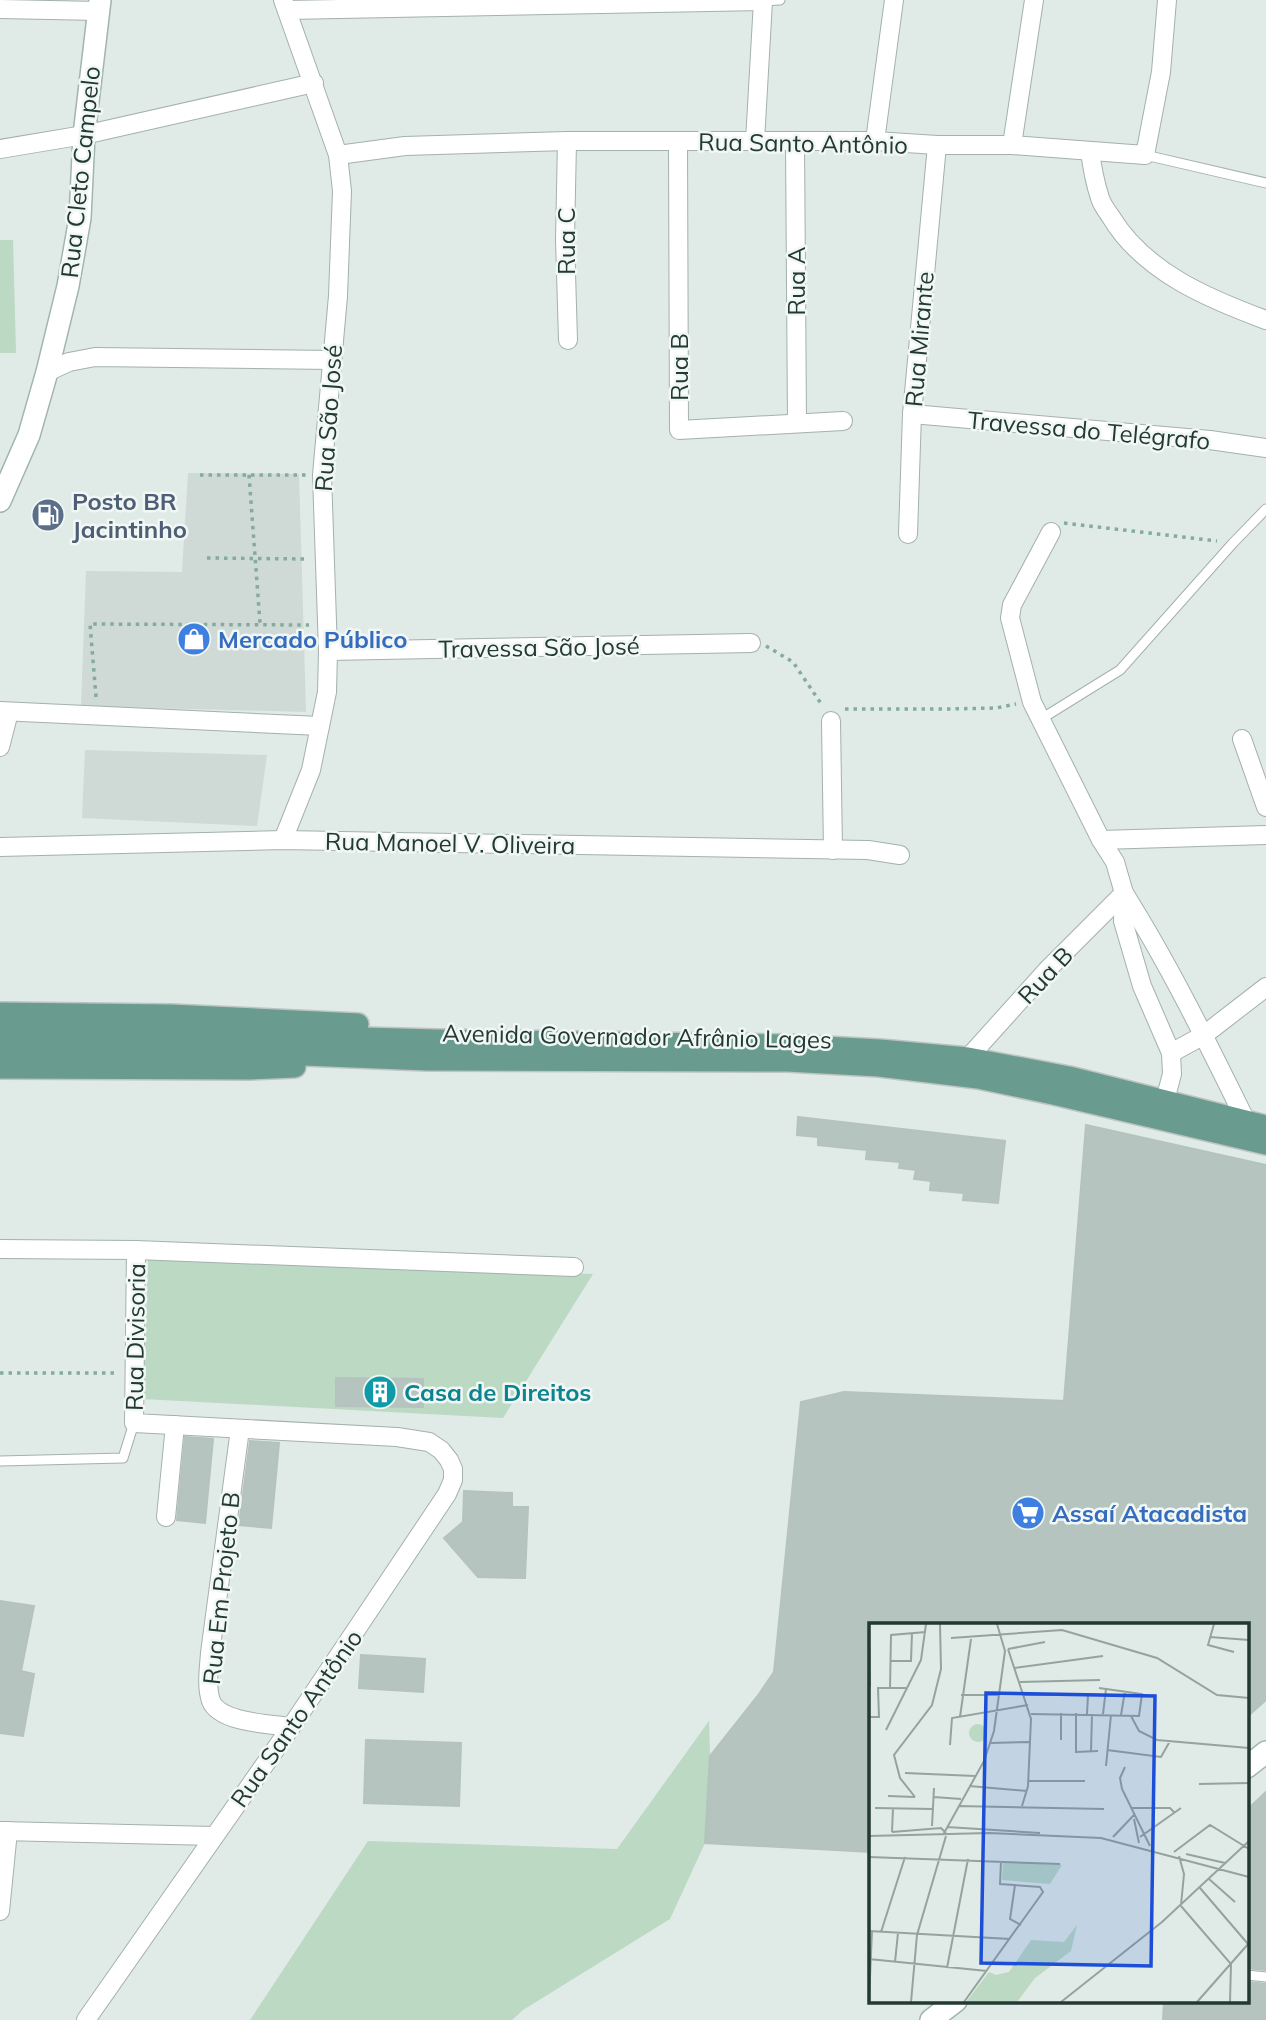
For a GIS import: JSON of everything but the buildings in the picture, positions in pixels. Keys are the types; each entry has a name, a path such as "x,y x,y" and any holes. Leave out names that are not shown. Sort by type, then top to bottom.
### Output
{"main road":[{"name":"Rua Cleto Campelo","path":"0,501 29,435 68,286 80,218 84,135 99,6"},
{"path":"0,1013 282,1019 359,1024 436,1040"},
{"name":"Avenida Governador Afrânio Lages","path":"0,1033 107,1031 436,1040 788,1045 880,1050 968,1058 1069,1077 1256,1124"},
{"name":"Avenida Governador Afrânio Lages","path":"0,1049 176,1050 428,1060 787,1061 879,1066 978,1078 1266,1144"},
{"path":"0,1068 250,1069 428,1060"},
{"path":"1248,1767 1266,1752"},
{"path":"930,2020 955,2002"}],"street":[{"path":"875,141 894,0"},
{"path":"1012,145 1034,0"},
{"path":"1145,155 1161,72 1167,0"},
{"path":"285,5 763,1 755,141"},
{"name":"Rua São José","path":"284,840 311,770 327,692 322,475 338,296 342,191 338,155 285,5"},
{"path":"0,9 99,6"},
{"path":"0,149 84,135 314,83"},
{"name":"Rua Santo Antônio","path":"338,155 405,146 567,141 875,141 937,145 1012,145 1145,155"},
{"name":"Rua C","path":"567,141 565,239 568,341"},
{"name":"Rua B","path":"678,141 679,430 843,421"},
{"name":"Rua A","path":"794,141 797,422"},
{"name":"Rua Mirante","path":"908,534 912,414 937,145"},
{"path":"1090,150 1101,201 1120,232 1150,262 1190,287 1266,320"},
{"path":"47,372 69,362 95,357 332,360"},
{"name":"Travessa do Telégrafo","path":"912,414 1210,440 1266,448"},
{"path":"1051,532 1012,605 1010,618 1032,702 1101,840 1115,862 1124,893 1256,1124"},
{"name":"Travessa São José","path":"328,651 751,643"},
{"path":"0,747 4,712 320,726"},
{"path":"831,721 833,850"},
{"path":"1242,739 1266,807"},
{"path":"1101,840 1266,835"},
{"name":"Rua Manoel V. Oliveira","path":"0,847 284,840 868,850 900,855"},
{"path":"1124,893 1123,920 1142,986 1171,1053 1172,1074 1166,1100"},
{"name":"Rua B","path":"968,1058 1049,968 1124,893"},
{"path":"1171,1053 1204,1035 1266,987"},
{"path":"0,1249 136,1250 574,1267"},
{"name":"Rua Divisoria","path":"134,1423 136,1250"},
{"path":"134,1423 240,1429"},
{"path":"166,1517 175,1425"},
{"name":"Rua Santo Antônio","path":"86,2020 292,1727 447,1494 453,1480 453,1469 449,1460 429,1441 240,1429"},
{"name":"Rua Em Projeto B","path":"240,1429 208,1685 212,1702 218,1711 230,1717 292,1727"},
{"path":"0,1911 4,1831 214,1836"}],"lane":[{"path":"763,1 780,0"},
{"name":"Rua Santo Antônio","path":"1145,155 1266,183"},
{"path":"1041,719 1120,670 1266,509"},
{"path":"0,1461 123,1458 134,1423"},
{"path":"1248,1975 1266,1977"}],"path":[{"path":"201,475 322,475"},
{"path":"249,475 260,624"},
{"path":"1051,532 1057,522 1233,543"},
{"path":"207,558 323,559"},
{"path":"98,717 90,624 327,626"},
{"path":"751,643 768,646 793,662 831,721 839,710 984,708 1032,702"},
{"path":"0,1373 134,1373"}],"shaded area":[{"name":"Mercado Público","path":"188,473 299,474 306,712 81,706 86,571 182,572"},
{"path":"85,750 267,755 257,826 82,818"}],"green space":[{"path":"0,240 13,240 16,353 0,353"},
{"path":"148,1259 593,1274 503,1418 143,1399"},
{"path":"709,1721 710,1756 705,1843 670,1919 523,2010 512,2020 250,2020 368,1841 617,1849"}],"place":[{"name":"Posto BR Jacintinho","path":"48,515"},
{"name":"Mercado Público","path":"194,639"},
{"name":"Casa de Direitos","path":"380,1392"},
{"name":"Assaí Atacadista","path":"1028,1513"}]}
